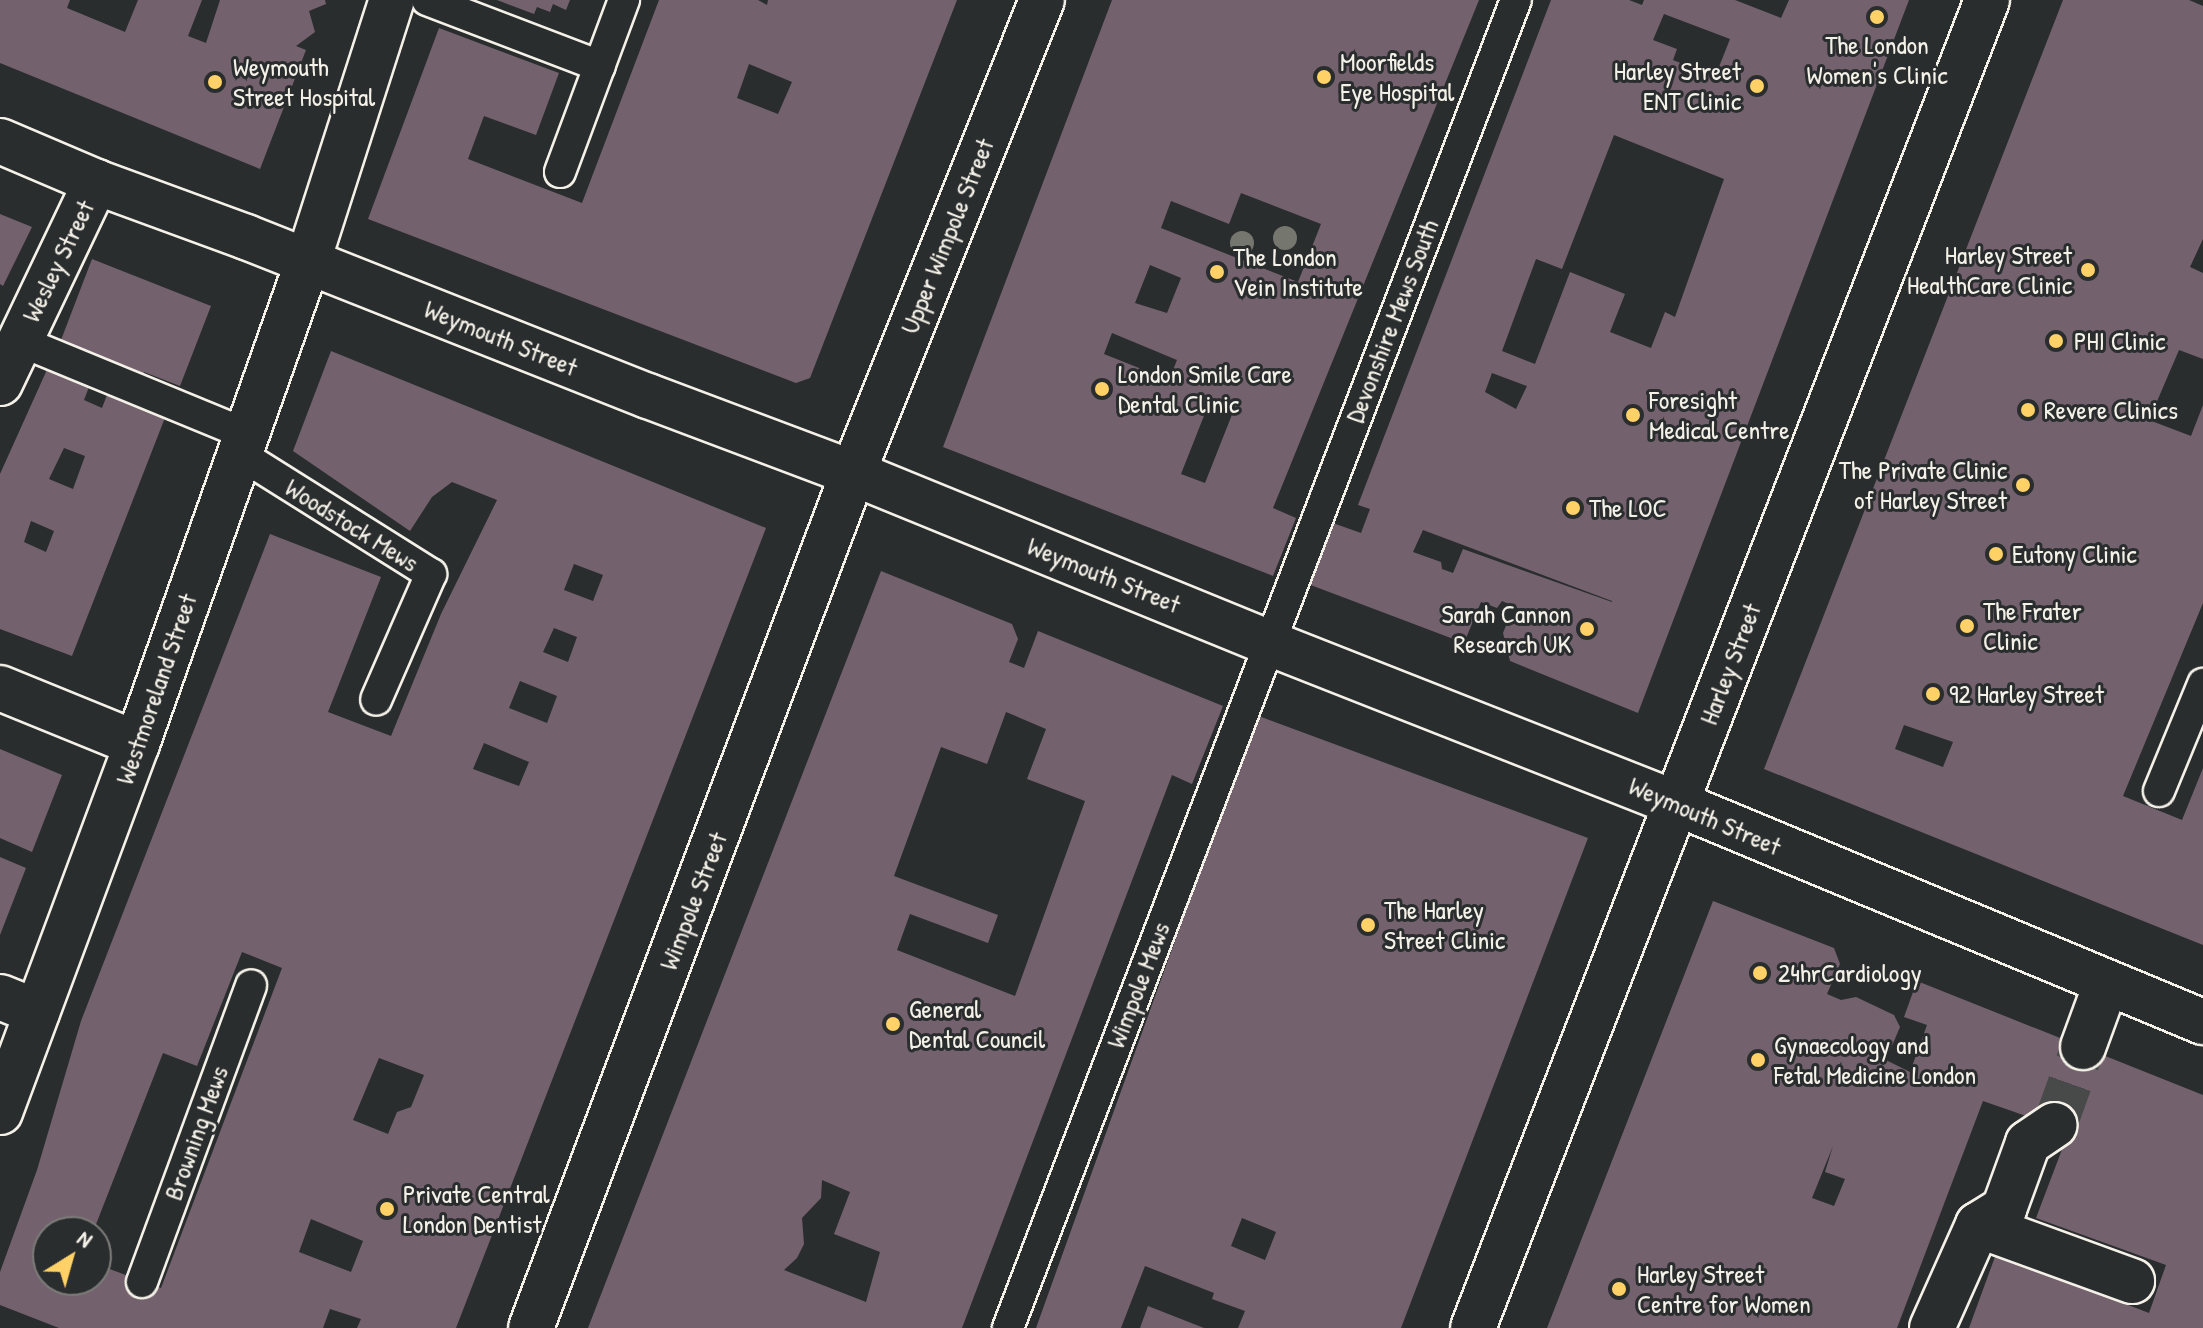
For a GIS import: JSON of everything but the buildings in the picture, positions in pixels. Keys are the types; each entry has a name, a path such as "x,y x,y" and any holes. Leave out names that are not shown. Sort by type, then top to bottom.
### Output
{"street":[{"name":"Westmoreland Street","path":"0,1112 19,1005 137,744 307,264 392,0"},
{"name":"Upper Wimpole Street","path":"853,473 1042,0"},
{"name":"Harley Street","path":"1473,1328 1987,0"},
{"name":"Weymouth Street","path":"0,141 96,182 246,237 307,264 853,473 1269,643 1676,803 2203,1022"},
{"name":"Wesley Street","path":"0,383 96,182"},
{"name":"Wimpole Street","path":"531,1328 853,473"},
{"path":"0,688 137,744"},
{"path":"2083,1047 2106,984"},
{"path":"1932,1328 1978,1225 2004,1209 2028,1143 2055,1125"},
{"path":"1978,1225 2132,1281"}],"lane":[{"path":"427,0 600,66"},
{"path":"560,172 624,0"},
{"name":"Devonshire Mews South","path":"1269,643 1516,0"},
{"path":"20,341 242,443"},
{"name":"Woodstock Mews","path":"242,443 431,574 376,700"},
{"name":"Wimpole Mews","path":"1008,1328 1269,643"},
{"path":"2159,791 2203,684"},
{"name":"Browning Mews","path":"142,1282 251,985"}],"tunnel":[{"path":"2055,1125 2083,1047"}],"place":[{"name":"The London Women's Clinic","path":"1877,17"},
{"name":"Moorfields Eye Hospital","path":"1324,77"},
{"name":"Weymouth Street Hospital","path":"215,82"},
{"name":"Harley Street ENT Clinic","path":"1757,86"},
{"name":"Harley Street HealthCare Clinic","path":"2088,270"},
{"name":"The London Vein Institute","path":"1217,272"},
{"name":"PHI Clinic","path":"2056,341"},
{"name":"London Smile Care Dental Clinic","path":"1102,389"},
{"name":"Revere Clinics","path":"2028,410"},
{"name":"Foresight Medical Centre","path":"1633,415"},
{"name":"The Private Clinic of Harley Street","path":"2023,485"},
{"name":"The LOC","path":"1573,508"},
{"name":"Eutony Clinic","path":"1996,554"},
{"name":"The Frater Clinic","path":"1967,626"},
{"name":"Sarah Cannon Research UK","path":"1587,629"},
{"name":"92 Harley Street","path":"1933,694"},
{"name":"The Harley Street Clinic","path":"1368,925"},
{"name":"24hrCardiology","path":"1760,973"},
{"name":"General Dental Council","path":"893,1024"},
{"name":"Gynaecology and Fetal Medicine London","path":"1758,1060"},
{"name":"Private Central London Dentist","path":"387,1209"},
{"name":"Harley Street Centre for Women","path":"1619,1289"}]}
